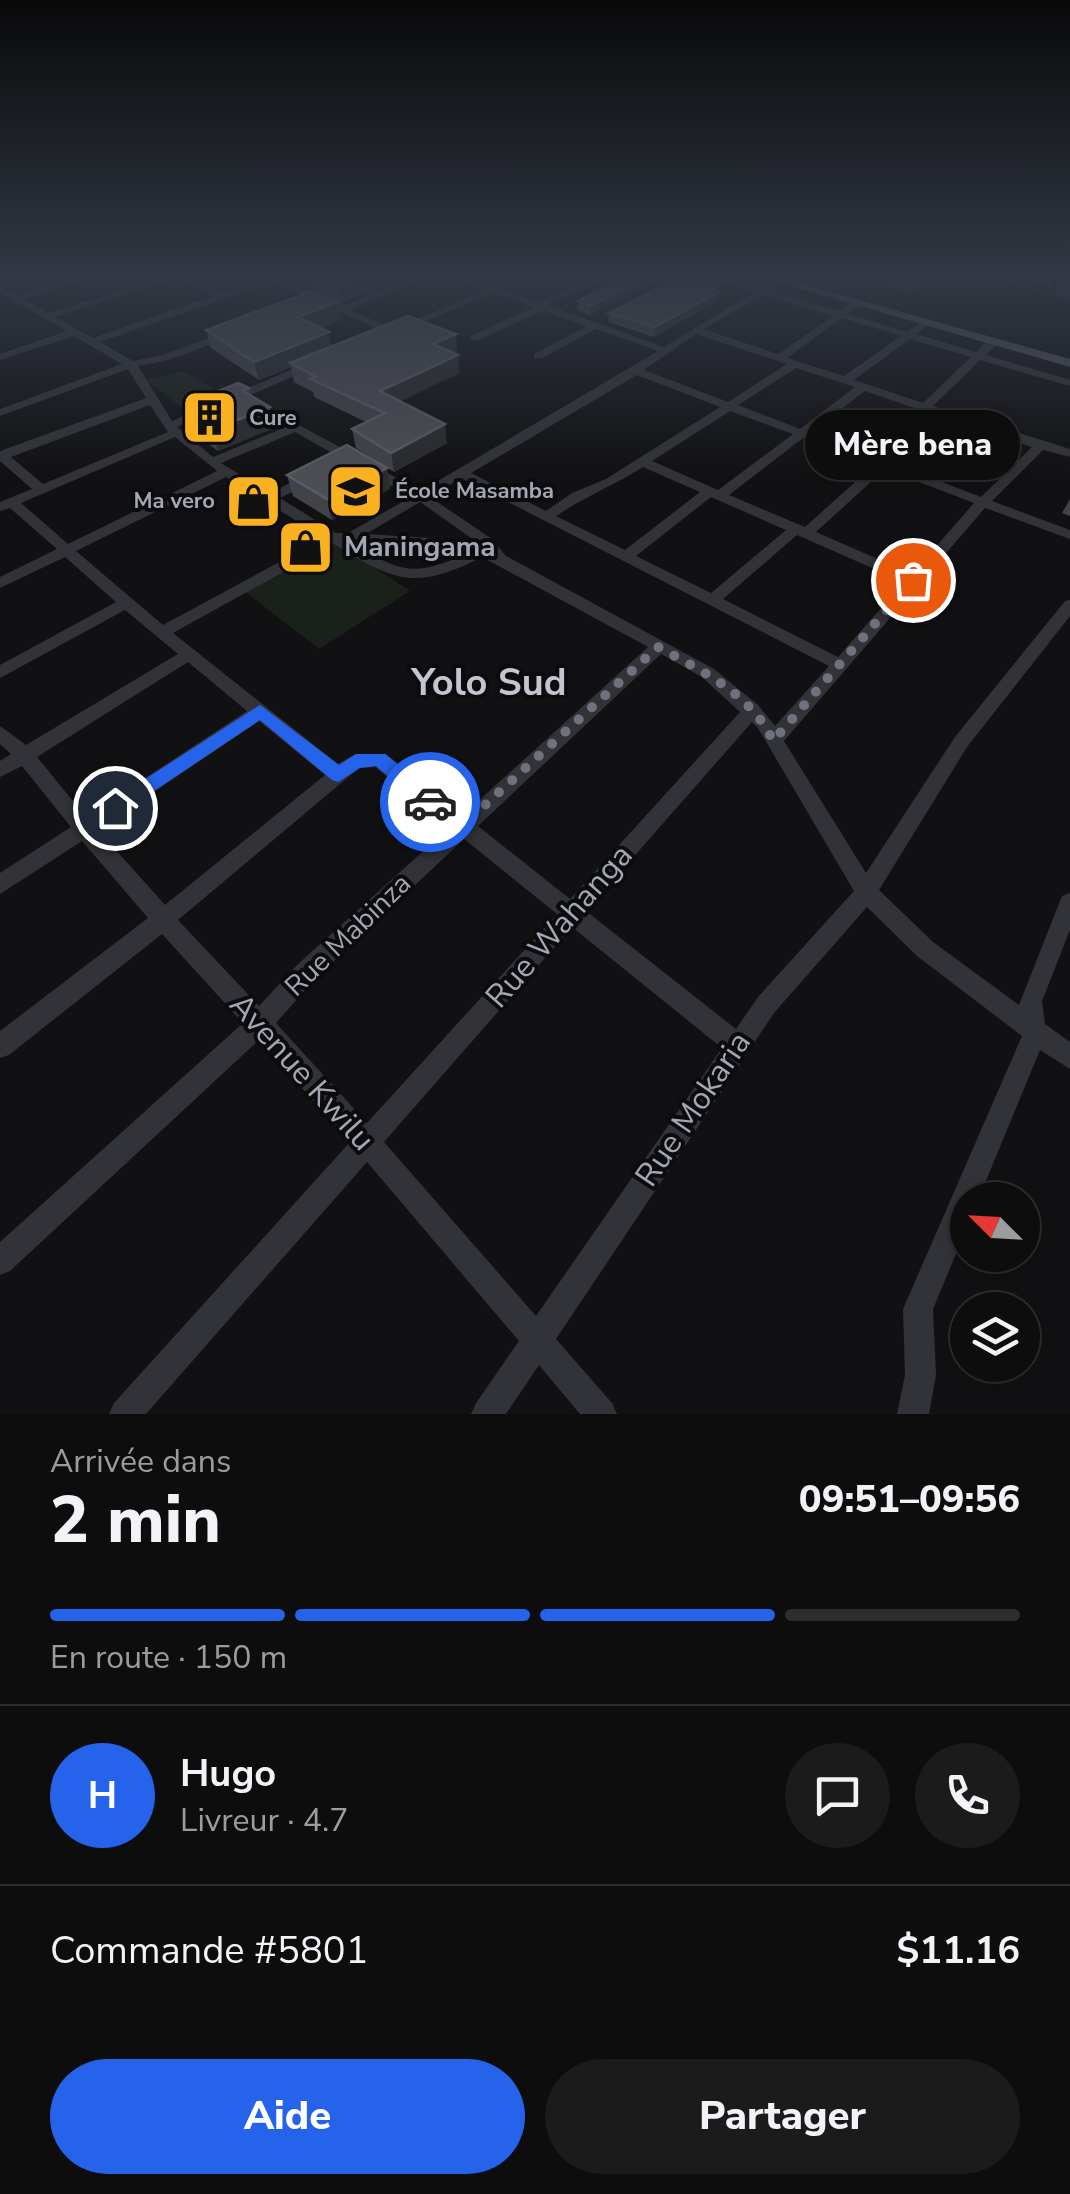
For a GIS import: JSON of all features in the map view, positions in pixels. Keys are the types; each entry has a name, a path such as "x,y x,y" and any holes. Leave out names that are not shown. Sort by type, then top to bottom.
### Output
{"main road":[{"path":"1008,345 1070,362"}],"street":[{"path":"0,356 34,345"},
{"path":"100,345 132,364 172,430 211,462 268,500 344,537 398,574 434,574 482,551"},
{"path":"0,413 132,364 166,358 200,345"},
{"path":"538,356 557,345"},
{"path":"650,345 664,350"},
{"path":"164,630 463,474 636,371 672,345"},
{"path":"740,345 1068,452"},
{"path":"780,358 798,345"},
{"path":"846,380 896,345"},
{"path":"943,345 1070,383"},
{"path":"925,407 990,345"},
{"path":"6,504 324,360"},
{"path":"547,516 644,462 796,363"},
{"path":"636,371 1070,534"},
{"path":"627,556 803,436 864,386"},
{"path":"0,456 152,400"},
{"path":"713,600 883,464 941,412"},
{"path":"211,462 291,428 482,536 503,560"},
{"path":"773,741 983,502 1040,446"},
{"path":"0,456 41,489"},
{"path":"268,500 350,458"},
{"path":"644,462 913,580"},
{"path":"0,583 225,472"},
{"path":"463,474 838,664"},
{"path":"6,504 70,549 126,602 338,775"},
{"path":"344,537 446,543 482,551 708,674 764,723 866,892 925,949 1070,1057"},
{"path":"0,672 126,602"},
{"name":"Rue Mokaria","path":"486,1414 766,1004 866,892 960,742 1070,605"},
{"name":"Rue Mabinza","path":"0,1261 260,1023 306,972 658,647"},
{"path":"0,770 191,652"},
{"name":"Rue Wahanga","path":"125,1414 752,710"},
{"path":"0,885 260,711"},
{"name":"Avenue Kwilu","path":"0,732 25,755 52,792 367,1144 601,1414"},
{"path":"0,1046 164,919 356,761 379,758 737,1045"},
{"path":"913,1414 923,1384 916,1335 918,1308 1035,1034 1030,1001 1070,903"}],"shaded area":[{"path":"182,371 225,395 187,411 146,380"},
{"path":"333,540 410,591 319,649 243,590"}],"building":[{"path":"228,345 297,345 254,362"},
{"path":"335,345 435,345 458,355 380,391 445,424 391,453 352,429 385,413 310,379 316,377 290,363"},
{"path":"238,383 249,388 243,391 270,407 212,430 196,420 206,415 186,404"},
{"path":"347,445 387,468 327,499 287,475"}],"way so far":[{"path":"430,802 462,826 658,647 732,691 764,723 773,741 913,580"}],"place":[{"name":"Cure","path":"210,418"},
{"name":"École Masamba","path":"356,491"},
{"name":"Ma vero","path":"254,501"},
{"name":"Maningama","path":"305,547"},
{"name":"Mère bena","path":"913,580"}],"district":[{"name":"Yolo Sud","path":"489,682"}],"route":[{"path":"115,808 260,711 338,775 356,761 379,758 430,802"}]}
